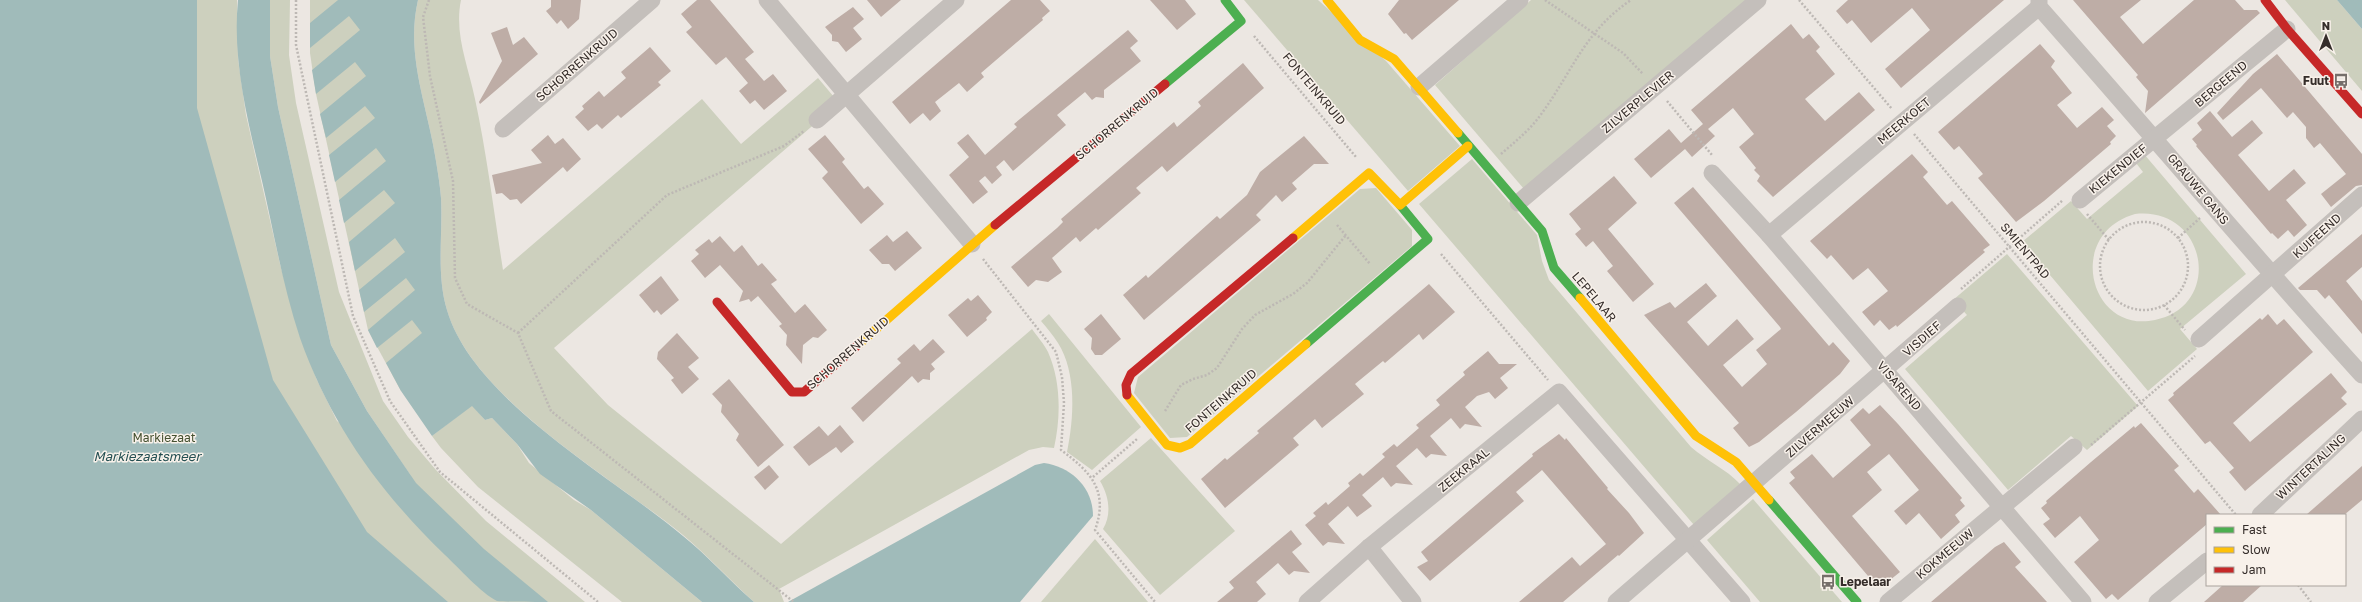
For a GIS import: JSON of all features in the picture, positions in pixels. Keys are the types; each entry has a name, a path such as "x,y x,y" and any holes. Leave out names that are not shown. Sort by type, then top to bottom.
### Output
{"street":[{"name":"SCHORRENKRUID","path":"503,129 652,0"},
{"path":"767,0 972,244"},
{"path":"817,120 847,96 956,0"},
{"path":"1224,0 1241,21"},
{"name":"LEPELAAR","path":"1327,0 1360,40 1394,59 1419,87 1542,231 1554,268 1696,436 1736,462 1857,602"},
{"path":"1419,87 1520,0"},
{"name":"ZILVERPLEVIER","path":"1518,203 1758,0"},
{"path":"2265,0 2287,29 2362,114"},
{"name":"MEERKOET","path":"1769,235 1903,122 2039,4"},
{"name":"GRAUWE GANS","path":"2039,4 2272,276 2362,375"},
{"name":"SCHORRENKRUID","path":"717,302 792,392 804,392 972,244 1241,21"},
{"name":"BERGEEND","path":"2155,138 2287,29"},
{"name":"KIEKENDIEF","path":"2081,204 2155,138"},
{"path":"1400,205 1468,146"},
{"path":"1369,173 1400,205 1428,239"},
{"name":"FONTEINKRUID","path":"1369,173 1131,374 1126,384 1127,397 1167,445 1180,448 1190,444 1428,239"},
{"name":"VISAREND","path":"1712,173 1769,235 2083,602"},
{"name":"KUIFEEND","path":"2272,276 2362,195"},
{"path":"2192,335 2272,276"},
{"name":"VISDIEF","path":"1885,371 1958,299"},
{"name":"ZILVERMEEUW","path":"1754,483 1885,371"},
{"path":"1559,392 1688,542 1742,602"},
{"name":"ZEEKRAAL","path":"1307,602 1369,547 1559,392"},
{"name":"WINTERTALING","path":"2261,514 2362,419"},
{"path":"2002,506 2071,450"},
{"path":"1616,602 1688,542 1754,483"},
{"name":"KOKMEEUW","path":"1888,602 2002,506"},
{"path":"1369,547 1413,602"},
{"path":"2157,602 2206,562"}],"path":[{"path":"296,0 296,45 352,316 390,401 440,472 598,602"},
{"path":"429,0 423,17 430,76 453,181 455,278 467,304 518,333 551,411 794,602"},
{"path":"1546,0 1623,54 1655,87 1719,164 1712,173"},
{"path":"1486,167 1533,125 1583,46 1604,20 1631,0"},
{"name":"SMIENTPAD","path":"1799,0 2235,514"},
{"name":"FONTEINKRUID","path":"1241,21 1369,173"},
{"path":"518,333 667,195 784,146 817,120"},
{"path":"2081,204 2109,240"},
{"path":"2178,238 2213,206"},
{"path":"1324,211 1363,254 1380,280"},
{"path":"2138,222 2160,225 2178,238 2187,257 2186,277 2177,295 2164,305 2142,310 2127,306 2113,297 2102,279 2100,269 2101,258 2109,240 2117,231 2138,222"},
{"path":"1093,477 1151,426 1169,407 1181,385 1193,379 1207,376 1217,368 1242,329 1255,315 1293,294 1307,283 1346,235"},
{"path":"1428,239 1559,392"},
{"path":"972,244 1056,352 1062,377 1064,403 1061,450 1093,477 1100,496 1101,516 1096,530 1155,602"},
{"path":"1958,299 2008,246"},
{"path":"2164,305 2192,335"},
{"path":"2071,450 2080,455 2140,402"},
{"path":"2299,586 2311,602"}],"green space":[{"name":"Markiezaatsmeer","path":"0,0 237,0 238,59 246,115 280,264 300,336 317,380 337,421 411,476 367,411 331,345 278,107 270,56 270,0 290,0 289,55 296,103 339,292 383,401 408,437 436,470 486,521 585,602 0,602"},
{"path":"310,0 368,0 427,337 401,391 368,330 316,94 310,53"},
{"path":"418,0 461,0 459,25 483,141 503,270 702,99 741,144 818,78 839,103 554,348 608,405 781,544 1032,329 1048,352 1055,375 1059,412 1054,448 1043,447 1029,450 779,589 784,602 754,602 683,535 584,462 514,405 485,374 461,343 447,310 442,282 440,189 437,166 419,81 414,41"},
{"path":"1244,0 1318,0 1386,61 1460,146 1408,191"},
{"path":"1531,0 1748,0 1524,189 1435,85"},
{"path":"2285,0 2337,0 2362,29 2362,91"},
{"path":"2144,154 2246,274 2180,329 2197,349 2148,391 2022,242 2071,201 2087,219 2143,172 2136,163","holes":["2135,214 2159,216 2178,225 2191,240 2198,259 2198,278 2191,296 2177,311 2155,320 2132,320 2114,312 2101,298 2094,280 2093,260 2099,241 2113,225"]},
{"path":"1472,159 1537,235 1542,261 1549,280 1691,447 1703,457 1729,474 1740,484 1694,525 1419,204"},
{"path":"1376,188 1412,230 1412,246 1187,437 1170,438 1134,393 1138,377 1360,189"},
{"path":"2007,254 2138,406 2087,450 2071,436 2008,490 1905,369 1967,315 1953,300"},
{"path":"1049,314 1141,427 1092,470 1067,452 1072,411 1071,382 1064,355 1056,340 1041,321"},
{"path":"472,405 485,420 492,418 517,444 529,463 574,500 591,510 702,602 622,602 478,487 441,448 432,436"},
{"path":"1151,438 1235,531 1160,595 1103,529 1108,517 1108,505 1106,493 1100,481"},
{"path":"1753,499 1842,602 1760,602 1707,540"},
{"path":"1095,539 1148,602 1041,602"}],"water":[{"name":"Markiezaatsmeer","path":"0,0 197,0 197,108 273,380 367,532 448,602 0,602"},
{"path":"238,0 270,0 270,56 278,107 331,345 367,411 416,483 484,549 548,602 497,601 477,586 421,531 378,481 359,455 326,400 312,370 294,319 247,114 242,91 237,46"},
{"path":"338,0 418,0 414,41 419,81 437,166 440,189 442,282 447,310 462,343 485,375 515,406 548,435 683,536 754,602 702,602 591,510 540,474 517,444 492,418 485,420 472,406 432,436 401,391 386,363 422,333 412,320 377,348 368,330 415,290 406,278 364,312 359,290 405,252 395,238 355,271 349,242 395,203 384,190 344,223 339,200 386,161 376,148 335,182 329,155 375,118 365,106 326,138 320,114 366,76 355,62 316,94 312,70 360,30 349,16 310,48 310,23"},
{"path":"2337,0 2362,0 2362,29"},
{"path":"1044,463 1063,469 1079,480 1089,496 1093,516 1020,602 788,602 1035,465"}],"building":[{"path":"551,0 581,0 579,19 568,29 561,20 557,24 546,11 551,7"},
{"path":"697,0 710,0 754,52 745,59 764,81 773,74 787,91 764,110 755,100 750,104 739,91 748,83 726,57 716,65 686,32 692,27 681,14"},
{"path":"867,0 901,0 881,17"},
{"path":"1011,0 1040,0 1050,11 1042,18 1043,20 981,73 984,77 967,92 959,83 935,102 941,111 930,121 923,113 910,124 892,102"},
{"path":"1150,0 1185,0 1196,14 1177,30"},
{"path":"1399,0 1459,0 1412,40 1406,33 1404,34 1388,14"},
{"path":"1848,0 2004,0 1901,88 1885,69 1930,30 1912,8 1871,43 1852,20 1847,24 1836,11"},
{"path":"2073,0 2141,0 2120,17 2143,44 2194,0 2235,0 2244,10 2257,10 2260,13 2145,113 2148,91 2136,77 2138,75"},
{"path":"853,7 864,19 853,28 862,39 846,52 838,42 832,41 832,35 825,27"},
{"path":"1791,24 1803,39 1809,34 1820,47 1816,51 1835,74 1805,99 1825,121 1859,92 1875,110 1773,197 1757,181 1760,176 1754,170 1756,168 1739,147 1754,134 1733,108 1708,129 1715,136 1692,157 1685,149 1651,178 1634,159 1669,129 1681,143 1703,124 1691,110"},
{"path":"507,27 513,45 524,37 538,54 480,104 479,102 502,61 491,33"},
{"path":"1128,30 1138,41 1130,48 1141,61 1104,90 1104,98 1096,97 1092,100 1085,92 1057,115 1066,125 1013,171 1004,160 996,167 1002,175 992,184 985,176 979,181 988,192 973,204 949,175 969,157 957,143 968,134 985,155 1017,127 1014,124"},
{"path":"2040,44 2055,61 2051,67 2072,93 2057,105 2077,128 2102,107 2114,120 2107,126 2116,136 2110,142 2111,144 2044,201 2016,222 1978,178 1983,174 1959,146 1954,150 1938,132"},
{"path":"650,47 671,71 658,82 661,85 621,118 618,115 602,129 597,124 588,131 575,117 584,109 582,106 599,91 604,97 626,78 621,72"},
{"path":"2277,54 2362,154 2362,185 2356,186 2331,207 2321,194 2346,174 2320,143 2314,148 2306,138 2306,127 2293,112 2287,118 2261,88 2223,120 2217,113 2253,74"},
{"path":"1243,63 1264,88 1167,172 1162,166 1136,188 1141,193 1098,230 1096,228 1080,242 1076,237 1052,258 1062,272 1048,282 1036,280 1028,287 1011,267 1057,228 1063,222 1061,219 1174,122 1177,127 1201,106 1198,102"},
{"path":"2210,111 2232,137 2252,120 2263,133 2238,155 2269,191 2294,169 2306,183 2286,200 2307,225 2294,237 2288,230 2278,239 2272,233 2271,234 2196,146 2197,145 2192,139 2202,130 2197,123"},
{"path":"548,135 555,144 563,138 581,159 567,172 563,167 521,204 517,199 510,200 502,193 496,194 492,175 542,163 531,150"},
{"path":"825,135 845,159 842,162 864,189 868,186 884,204 861,224 822,178 828,172 808,149"},
{"path":"1304,136 1329,164 1314,164 1292,183 1297,189 1282,202 1276,195 1256,215 1261,220 1144,320 1123,295 1146,275 1148,278 1217,216 1220,219 1247,195 1260,172"},
{"path":"1912,154 1928,172 1923,177 1947,205 1952,201 1990,245 1983,250 1985,252 1922,306 1897,327 1896,325 1889,330 1880,320 1874,326 1862,312 1888,291 1868,268 1853,280 1831,255 1827,259 1810,241"},
{"path":"1614,176 1637,203 1608,229 1654,284 1633,302 1607,271 1613,266 1593,241 1586,247 1575,234 1581,229 1569,214"},
{"path":"1693,187 1829,346 1833,342 1850,361 1840,374 1796,412 1759,442 1749,447 1733,428 1739,423 1644,315 1670,302 1675,308 1706,283 1717,296 1687,322 1708,346 1737,319 1754,339 1723,365 1742,387 1767,364 1756,350 1781,329 1674,203"},
{"path":"907,231 922,248 895,271 889,264 882,264 869,250 887,235 893,242"},
{"path":"2362,234 2362,267 2346,281 2362,301 2362,334 2329,295 2325,299 2317,290 2300,290 2298,288"},
{"path":"720,236 734,252 742,245 758,266 762,263 777,280 771,284 795,313 805,304 827,330 818,338 813,337 803,345 802,364 786,345 787,335 779,326 782,324 758,296 751,302 749,299 739,302 743,291 720,265 705,278 691,261 699,254 695,250 709,239 712,243"},
{"path":"661,276 679,300 661,315 657,310 654,313 639,295"},
{"path":"1429,284 1455,312 1423,340 1419,334 1385,363 1383,361 1355,384 1364,394 1322,428 1315,419 1293,438 1299,445 1225,508 1201,479 1225,458 1227,460 1259,433 1257,431"},
{"path":"978,295 992,312 986,318 987,320 967,337 948,315 968,298 971,301"},
{"path":"1101,314 1121,339 1102,355 1095,355 1091,349 1092,338 1084,329"},
{"path":"2268,314 2277,325 2284,319 2313,352 2233,423 2250,442 2331,373 2347,392 2341,398 2347,404 2245,491 2229,472 2234,468 2210,441 2205,444 2168,400 2174,395 2173,393 2260,318 2262,320"},
{"path":"677,333 699,358 688,367 699,379 682,394 671,380 674,378 657,359 658,352"},
{"path":"933,339 945,352 931,364 935,369 930,373 930,380 923,379 918,383 912,376 863,422 851,408 901,363 897,359 914,344 920,351"},
{"path":"1488,351 1499,364 1517,364 1500,378 1508,388 1495,399 1489,392 1477,396 1465,407 1482,427 1465,424 1460,429 1451,418 1430,436 1447,456 1431,454 1426,458 1417,448 1396,466 1413,485 1396,483 1391,487 1383,477 1362,495 1372,506 1357,517 1348,506 1328,524 1345,544 1328,542 1323,546 1305,525 1316,516 1313,513 1326,502 1328,505 1350,486 1348,483 1360,473 1363,476 1385,457 1382,454 1394,444 1397,447 1419,428 1416,425 1440,405 1436,400 1465,375 1463,372"},
{"path":"729,379 784,445 758,467 736,440 739,434 721,412 722,405 712,394"},
{"path":"1880,405 1962,498 1960,500 1965,506 1955,515 1960,522 1941,539 1919,513 1906,525 1894,511 1919,490 1889,454 1867,472 1882,490 1852,516 1900,572 1885,584 1880,578 1874,583 1789,483 1795,478 1790,472 1812,454 1833,478 1871,445 1850,420 1863,408 1869,414"},
{"path":"2141,423 2179,466 2174,470 2194,493 2198,489 2220,514 2206,514 2206,525 2118,600 2112,594 2106,599 2074,562 2099,540 2080,516 2055,538 2043,524 2050,519 2041,508 2047,503 2046,501 2091,462 2134,426 2135,428"},
{"path":"840,425 854,442 841,453 836,447 809,466 793,447 819,426 828,436"},
{"path":"1559,434 1565,440 1566,438 1644,533 1619,556 1618,555 1563,602 1519,602 1572,557 1580,566 1606,544 1542,470 1516,492 1524,501 1430,581 1417,567 1428,561 1421,552 1533,456 1532,454"},
{"path":"769,465 779,477 765,490 754,477"},
{"path":"2362,466 2362,500 2345,514 2307,514"},
{"path":"1291,530 1302,544 1292,552 1310,573 1294,571 1289,575 1278,563 1256,582 1266,594 1257,602 1217,602 1234,588 1229,582"},
{"path":"2004,542 2021,562 2015,567 2047,602 1931,602 1995,547"},
{"path":"2222,586 2261,586 2243,602 2204,602"}],"traffic: fast":[{"path":"1165,84 1241,21 1225,0"},
{"path":"1458,133 1542,231 1554,268 1580,298"},
{"path":"1306,344 1428,239 1400,205"},
{"path":"1769,500 1857,602"}],"traffic: slow":[{"path":"1327,0 1360,40 1394,59 1458,133"},
{"path":"1293,238 1369,173 1400,205 1468,146"},
{"path":"859,344 995,225"},
{"path":"1580,298 1696,436 1736,462 1769,500"},
{"path":"1127,395 1167,445 1180,448 1190,444 1306,344"}],"traffic: jam":[{"path":"2265,0 2287,29 2362,114"},
{"path":"995,225 1165,84"},
{"path":"1127,395 1126,385 1131,374 1293,238"},
{"path":"717,302 792,392 804,392 859,344"}],"place":[{"name":"Fuut","path":"2341,81"},
{"name":"Lepelaar","path":"1828,582"}],"park label":[{"name":"Markiezaat","path":"164,438"}]}
